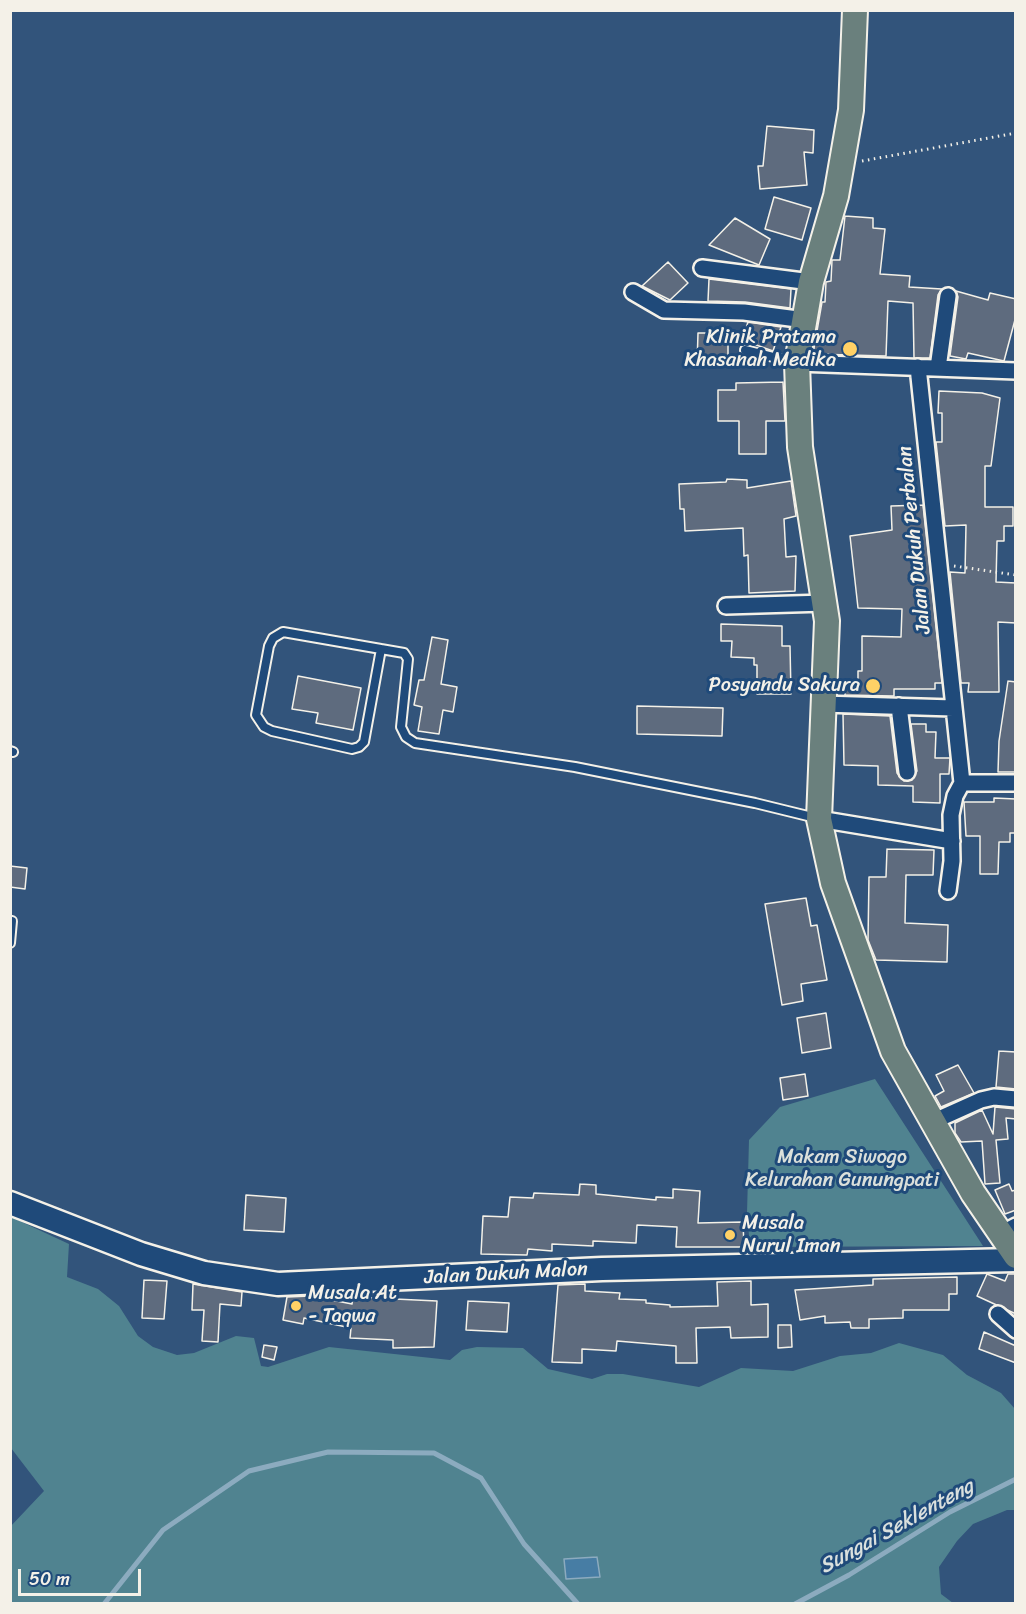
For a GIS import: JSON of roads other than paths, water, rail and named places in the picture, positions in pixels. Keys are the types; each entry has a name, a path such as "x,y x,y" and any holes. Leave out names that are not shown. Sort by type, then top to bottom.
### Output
{"main road":[{"path":"855,10 851,110 842,165 811,282 797,363 801,447 827,621 819,819 833,884 893,1051 932,1122 1007,1231 1016,1258"}],"street":[{"path":"702,268 811,282"},
{"path":"633,292 664,310 744,312 805,320"},
{"path":"938,368 948,296"},
{"path":"797,363 1016,371"},
{"name":"Jalan Dukuh Perbalan","path":"918,367 962,783"},
{"path":"726,606 825,603"},
{"path":"822,704 953,708"},
{"path":"899,706 907,772"},
{"path":"948,891 952,841 951,815 955,796 962,783 1016,783"},
{"path":"819,819 952,841"},
{"path":"932,1122 981,1100 994,1097 1016,1099"},
{"name":"Jalan Dukuh Malon","path":"10,1203 141,1254 204,1273 278,1284 602,1269 1016,1258"},
{"path":"998,1314 1016,1330"}],"lane":[{"path":"745,351 797,363"},
{"path":"381,649 364,742 359,747 352,749 272,731 264,727 256,716 269,646 273,638 283,632 381,649 404,653 408,659 401,727 406,737 415,744 575,767 755,803 819,819"},
{"path":"10,943 12,921"}],"water":[{"path":"597,1557 600,1577 566,1579 564,1559"}],"waterway":[{"name":"Sungai Seklenteng","path":"104,1604 163,1530 249,1471 328,1452 434,1453 481,1478 524,1544 578,1604"},
{"name":"Sungai Seklenteng","path":"795,1604 849,1575 950,1512 1016,1479"}],"place":[{"name":"Klinik Pratama Khasanah Medika","path":"850,349"},
{"name":"Posyandu Sakura","path":"873,686"},
{"name":"Musala Nurul Iman","path":"730,1235"},
{"name":"Musala At - Taqwa","path":"296,1306"}],"park label":[{"name":"Makam Siwogo Kelurahan Gunungpati","path":"842,1170"}]}
